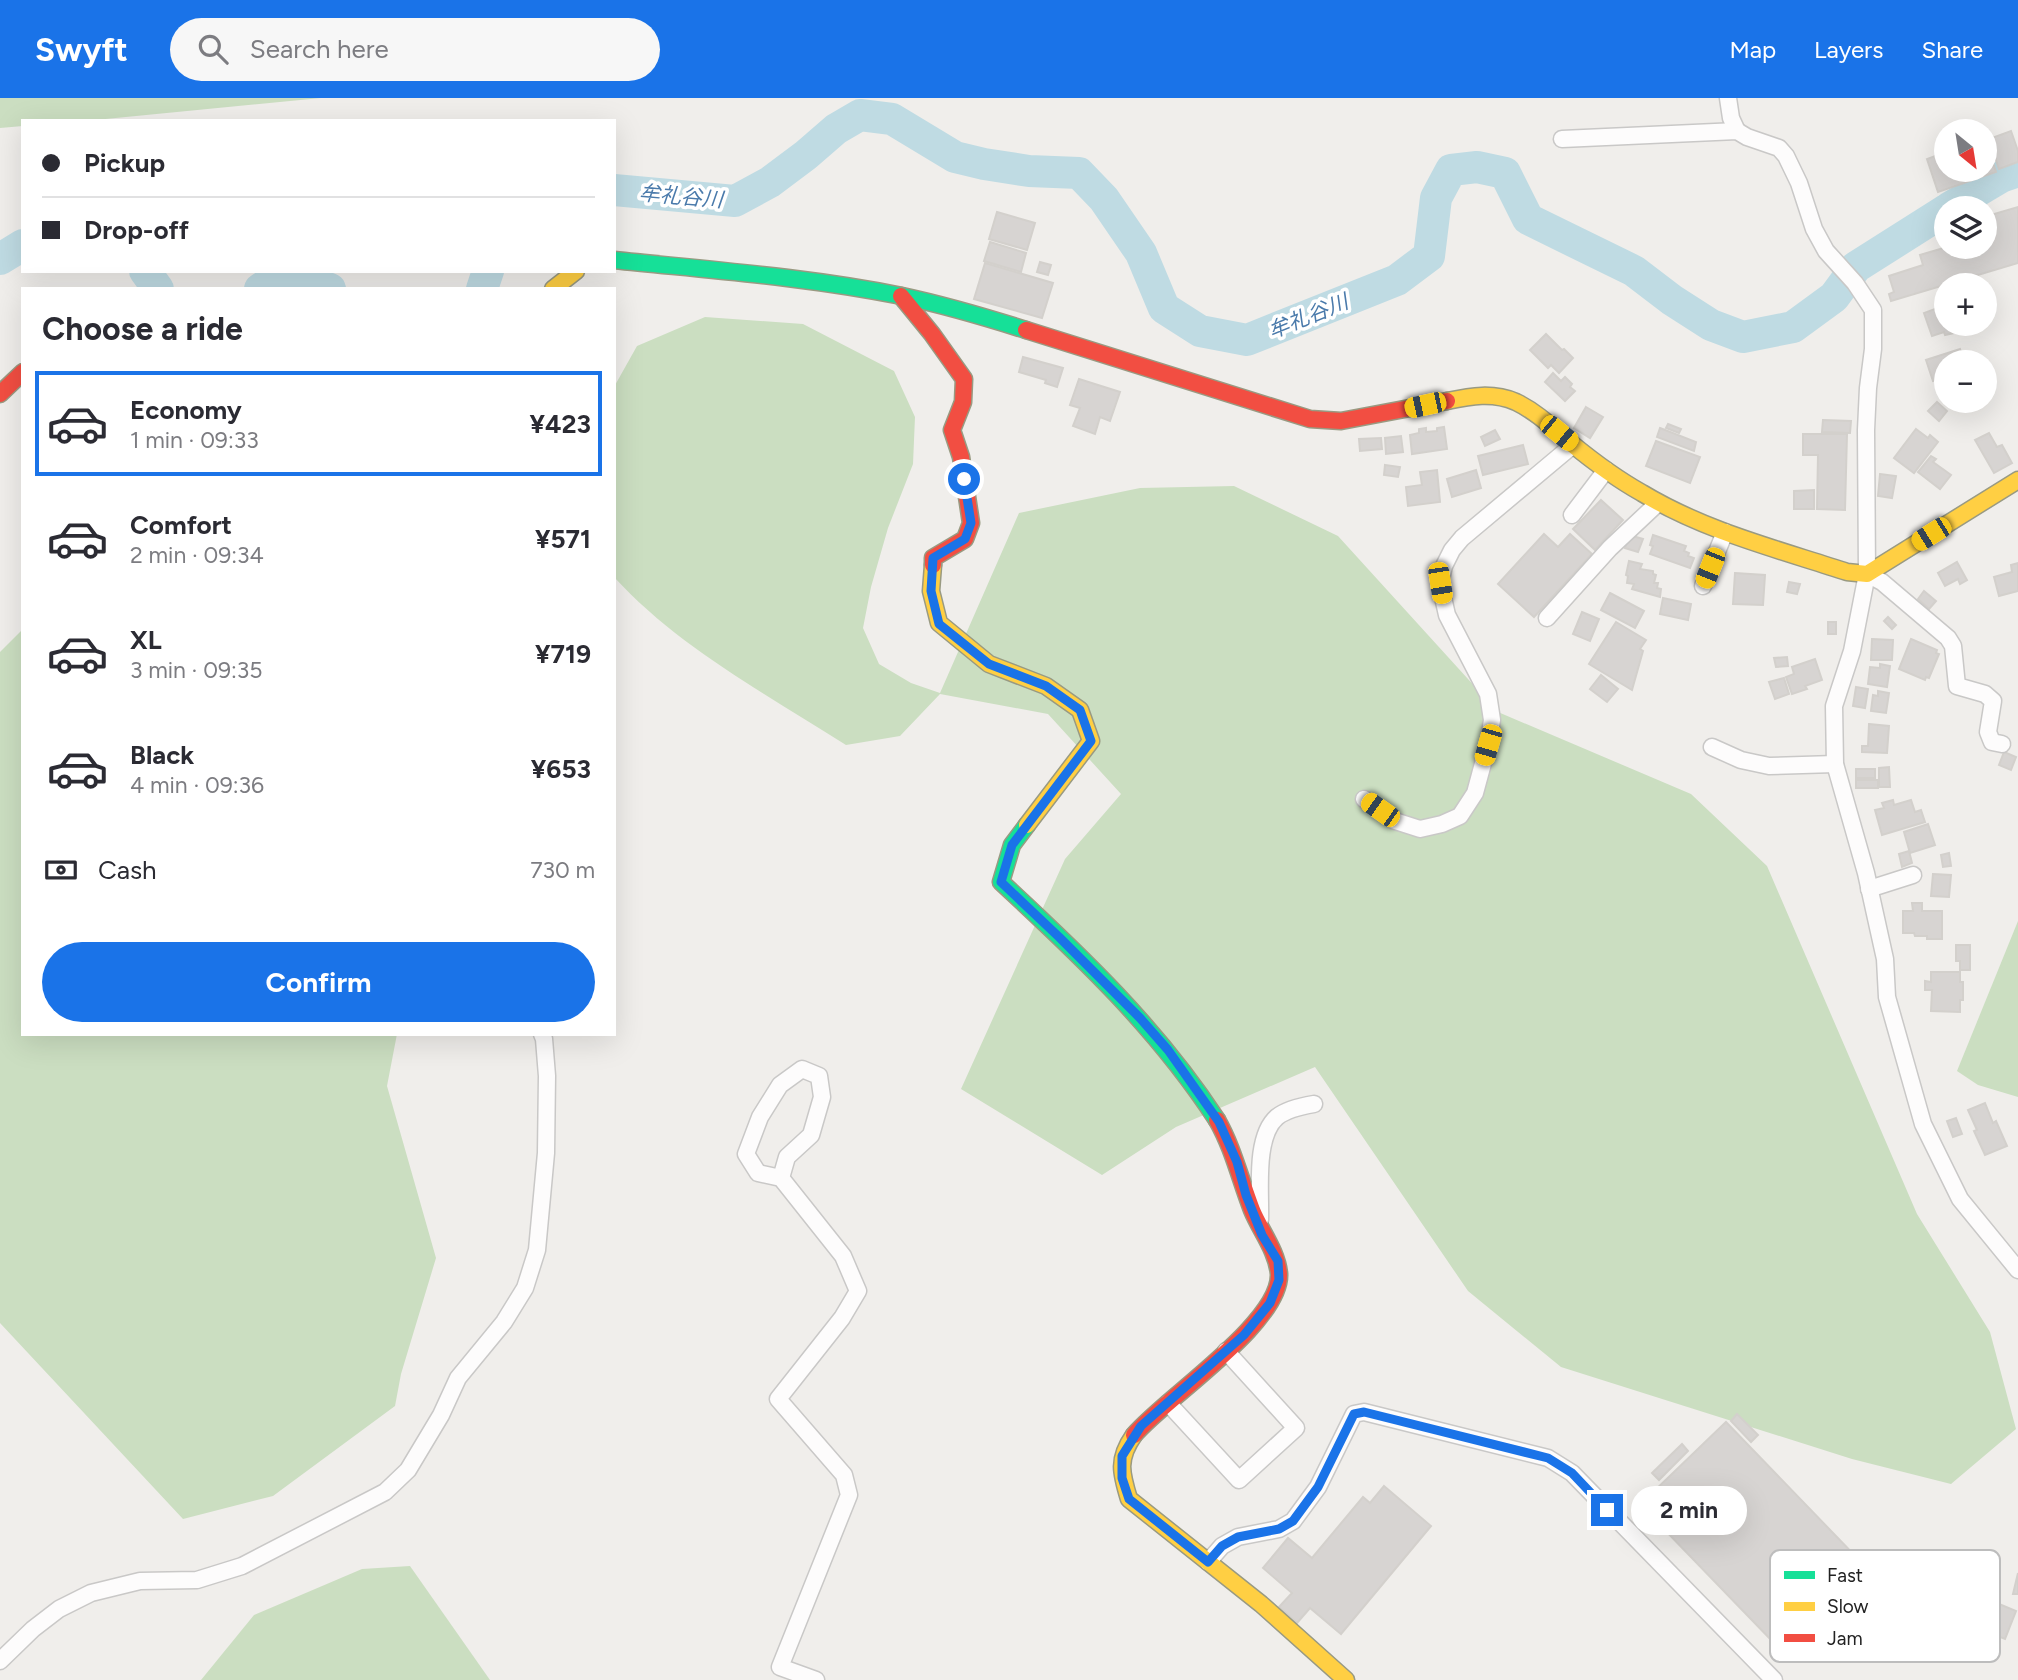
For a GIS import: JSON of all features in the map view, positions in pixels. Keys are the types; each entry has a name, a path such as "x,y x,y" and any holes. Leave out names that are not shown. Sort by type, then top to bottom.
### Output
{"street":[{"path":"1728,98 1731,118 1737,131"},
{"path":"1562,139 1737,131 1779,148 1800,183 1814,229 1826,251 1855,283 1873,310 1867,430 1867,574 1852,651 1834,706 1835,764 1870,889 1885,959 1887,997 1923,1124 1961,1199 2018,1270"},
{"path":"616,260 825,283 956,308 1310,419 1341,421 1476,395 1496,395 1512,400 1530,410 1606,470 1658,503 1725,532 1847,572 1867,574 1882,582 1948,638 1953,646 1956,686 1985,694 1993,701 1988,732 1992,742 2002,744"},
{"path":"556,287 573,273"},
{"path":"901,296 964,379 963,402 951,430 961,457 971,523 965,539 933,558 931,591 939,624 989,664 1046,686 1080,710 1091,741 1012,845 1001,882 1140,1018 1168,1050 1219,1122 1237,1162 1246,1195 1260,1229 1278,1261 1279,1280 1270,1303 1244,1335 1141,1426 1122,1456 1122,1478 1129,1499 1261,1604 1346,1680"},
{"path":"0,394 21,374"},
{"path":"1364,799 1395,821 1420,829 1460,816 1475,793 1492,720 1488,694 1443,603 1440,583 1444,566 1462,538 1573,445"},
{"path":"1572,515 1606,470"},
{"path":"1867,574 2018,480"},
{"path":"1547,618 1611,548 1658,503"},
{"path":"1703,586 1725,532"},
{"path":"1712,747 1741,760 1769,766 1835,764"},
{"path":"1870,889 1913,875"},
{"path":"0,1661 50,1616 91,1593 140,1581 197,1580 242,1566 385,1492 408,1470 441,1415 458,1378 504,1322 525,1288 537,1250 546,1153 547,1076 543,1036"},
{"path":"781,1178 787,1157 811,1135 822,1097 819,1076 802,1069 780,1085 761,1117 746,1154 758,1173 781,1178 843,1256 858,1291 842,1318 778,1399 844,1475 849,1495 780,1667 816,1680"},
{"path":"1260,1229 1262,1147 1269,1127 1278,1116 1298,1107 1314,1104"},
{"path":"1168,1403 1238,1480 1296,1428 1226,1351"},
{"path":"1208,1562 1222,1546 1238,1537 1279,1529 1293,1521 1318,1487 1354,1414 1364,1412 1548,1458 1572,1473 1774,1680"}],"green space":[{"path":"0,98 321,98 106,119 21,119 21,126 0,128"},
{"path":"705,317 803,324 894,371 915,417 913,464 888,528 871,587 863,628 879,664 911,683 940,693 1019,513 1140,488 1234,486 1338,536 1498,712 1691,794 1767,866 1917,1214 1990,1332 2016,1429 1951,1484 1852,1459 1561,1367 1468,1291 1315,1067 1176,1127 1102,1175 961,1089 1065,859 1121,794 1048,714 940,694 900,736 846,745 724,668 666,626 639,602 616,579 616,383 637,346"},
{"path":"21,631 21,1036 397,1036 387,1086 436,1258 401,1374 395,1406 273,1496 183,1519 0,1323 0,652"},
{"path":"2018,921 2018,1097 1978,1085 1957,1071"},
{"path":"410,1566 490,1680 201,1680 254,1615 362,1569"}],"building":[{"path":"2011,131 2018,151 2018,162 1999,169 1997,136"},
{"path":"1934,156 1934,180 1927,159"},
{"path":"1935,182 1967,182 1938,192"},
{"path":"2018,207 2018,263 1985,273 1934,273 1934,288 1891,301 1889,294 1894,292 1889,276 1923,265 1920,255 1934,251 1934,259 1997,259 1997,213"},
{"path":"997,212 1035,223 1027,250 989,239"},
{"path":"990,242 1026,253 1021,272 984,261"},
{"path":"1040,262 1051,265 1048,275 1037,272"},
{"path":"985,263 1053,283 1042,318 974,299"},
{"path":"1934,309 1934,335 1932,336 1924,313"},
{"path":"1546,334 1573,358 1559,373 1551,365 1548,368 1530,350"},
{"path":"1023,357 1063,368 1057,387 1045,383 1046,380 1019,372"},
{"path":"1934,357 1934,381 1933,381 1926,360"},
{"path":"1553,373 1561,381 1565,377 1575,391 1565,401 1545,382"},
{"path":"1079,379 1120,392 1110,421 1100,417 1095,434 1073,426 1080,408 1070,405"},
{"path":"1934,405 1934,413 1945,413 1939,421 1928,411"},
{"path":"1586,407 1603,417 1590,438 1574,428"},
{"path":"1823,420 1851,421 1850,433 1822,432"},
{"path":"1668,424 1681,429 1679,433 1666,428"},
{"path":"1444,427 1447,449 1412,454 1410,435 1419,433 1419,429 1426,428 1426,432"},
{"path":"1660,428 1696,442 1694,451 1657,437"},
{"path":"1916,429 1938,442 1914,473 1894,458"},
{"path":"1495,430 1500,439 1485,446 1481,437"},
{"path":"1989,433 1997,447 2002,445 2012,463 1994,473 1975,440"},
{"path":"1803,434 1847,434 1845,510 1817,509 1818,455 1803,455"},
{"path":"1401,436 1403,452 1386,454 1385,438"},
{"path":"1381,438 1382,449 1360,451 1359,439"},
{"path":"1656,441 1700,457 1690,483 1646,466"},
{"path":"1523,445 1528,464 1483,475 1478,456"},
{"path":"1931,456 1936,459 1933,462 1951,475 1940,489 1918,472"},
{"path":"1385,465 1400,467 1398,477 1384,475"},
{"path":"1437,470 1440,502 1408,506 1406,487 1422,485 1420,472"},
{"path":"1476,470 1481,488 1452,497 1447,479"},
{"path":"1880,474 1896,476 1892,498 1878,496"},
{"path":"1814,490 1814,509 1794,509 1794,491"},
{"path":"1601,500 1623,520 1595,550 1573,529"},
{"path":"1544,534 1558,547 1570,534 1592,554 1534,617 1498,584"},
{"path":"1629,535 1643,539 1638,552 1625,548"},
{"path":"1653,535 1686,546 1684,551 1694,558 1690,568 1650,554"},
{"path":"1629,561 1642,564 1640,569 1653,571 1656,575 1654,583 1658,583 1657,588 1661,589 1660,597 1632,589 1634,584 1627,583 1626,575"},
{"path":"1957,562 1967,580 1960,584 1958,579 1945,586 1938,573"},
{"path":"2018,563 2018,591 1999,596 1994,577 2012,572 2011,565"},
{"path":"1735,573 1765,575 1763,605 1733,604"},
{"path":"1789,582 1800,584 1797,594 1787,592"},
{"path":"1924,591 1936,601 1929,609 1918,599"},
{"path":"1610,593 1644,611 1635,628 1601,610"},
{"path":"1663,598 1691,604 1688,620 1660,614"},
{"path":"1582,612 1599,619 1590,641 1573,634"},
{"path":"1888,617 1896,625 1892,629 1884,621"},
{"path":"1616,622 1646,640 1640,649 1643,651 1632,690 1589,664"},
{"path":"1828,622 1836,622 1836,634 1828,634"},
{"path":"1872,639 1893,640 1892,660 1871,660"},
{"path":"1911,639 1937,650 1936,653 1939,654 1929,678 1926,677 1925,680 1899,669"},
{"path":"1787,657 1788,666 1776,667 1774,658"},
{"path":"1815,659 1822,680 1792,694 1786,677 1794,674 1792,667"},
{"path":"1880,664 1890,666 1887,687 1868,684 1870,667 1880,668"},
{"path":"1601,675 1618,689 1607,702 1590,689"},
{"path":"1784,678 1789,694 1775,699 1769,682"},
{"path":"1856,687 1868,689 1865,708 1853,706"},
{"path":"1878,691 1889,693 1886,713 1871,711 1873,695 1878,696"},
{"path":"1869,724 1889,726 1887,753 1862,752 1862,746 1868,746"},
{"path":"2004,752 2016,757 2011,770 1999,765"},
{"path":"1889,767 1890,787 1879,787 1879,768"},
{"path":"1856,769 1875,769 1875,778 1856,778"},
{"path":"1856,780 1878,780 1878,788 1856,788"},
{"path":"1893,800 1894,805 1911,800 1915,812 1921,810 1925,822 1882,835 1875,810 1884,808 1882,803"},
{"path":"1928,824 1935,845 1910,853 1904,832"},
{"path":"1909,851 1912,863 1902,867 1899,854"},
{"path":"1949,853 1951,866 1943,867 1941,855"},
{"path":"1933,874 1951,875 1949,897 1931,896"},
{"path":"1912,903 1922,903 1922,911 1942,911 1942,939 1927,939 1927,936 1903,933 1903,911 1913,911"},
{"path":"1956,945 1970,945 1970,970 1960,970 1960,961 1956,961"},
{"path":"1931,972 1960,972 1963,1000 1960,1000 1960,1012 1931,1011 1932,990 1925,990 1925,981 1931,982"},
{"path":"1985,1103 2007,1146 1985,1155 1968,1110"},
{"path":"1956,1118 1962,1134 1953,1137 1947,1121"},
{"path":"1737,1414 1758,1435 1751,1442 1731,1421"},
{"path":"1726,1422 1849,1550 1770,1550 1770,1639 1660,1525 1669,1516 1650,1495"},
{"path":"1682,1444 1688,1451 1659,1480 1652,1473"},
{"path":"1384,1486 1431,1526 1341,1634 1310,1608 1297,1623 1279,1607 1292,1593 1263,1568 1288,1538 1312,1558 1363,1497 1370,1503"},
{"path":"1654,1504 1664,1514 1655,1521 1646,1511"},
{"path":"2018,1573 2018,1594 2013,1594"},
{"path":"2000,1604 2016,1611 2005,1639 2000,1637"}],"waterway":[{"name":"牟礼谷川","path":"616,190 735,201 770,182 836,129 860,115 892,119 955,157 1029,171 1079,173 1104,199 1141,253 1164,308 1200,331 1247,340 1397,280 1429,256 1436,198 1451,170 1477,167 1505,173 1528,219 1634,271 1711,325 1743,337 1793,327 1834,297 1856,267 1934,218"},
{"name":"牟礼谷川","path":"1969,196 2001,177 2018,171"},
{"name":"牟礼谷川","path":"0,259 21,246"},
{"name":"牟礼谷川","path":"146,273 157,287"},
{"name":"牟礼谷川","path":"483,287 487,273"},
{"name":"牟礼谷川","path":"263,287 269,283 298,277 325,287"}],"traffic: fast":[{"path":"616,260 866,289 933,303 1026,330"},
{"path":"1027,825 1012,845 1001,882 1116,994 1169,1054 1217,1120"}],"traffic: slow":[{"path":"556,287 573,273"},
{"path":"1447,401 1490,396 1516,402 1606,470 1666,506 1716,529 1847,572 1867,574 2018,480"},
{"path":"933,565 931,591 939,623 989,664 1046,686 1080,710 1091,741 1027,825"},
{"path":"1134,1435 1125,1451 1122,1466 1129,1499 1261,1604 1346,1680"}],"traffic: jam":[{"path":"901,296 964,379 963,402 952,430 961,457 971,523 965,539 933,558 933,565"},
{"path":"1026,330 1310,419 1341,421 1447,401"},
{"path":"0,394 21,374"},
{"path":"1134,1435 1242,1337 1262,1315 1275,1293 1278,1265 1252,1210 1217,1120"}],"route":[{"path":"964,479 971,523 965,539 933,558 931,591 939,624 989,664 1046,686 1080,710 1091,741 1012,845 1001,882 1140,1018 1168,1050 1219,1122 1237,1162 1246,1195 1262,1235 1278,1261 1279,1280 1270,1303 1244,1335 1141,1426 1122,1456 1122,1478 1129,1499 1208,1562 1222,1546 1238,1537 1279,1529 1293,1521 1318,1487 1354,1414 1364,1412 1548,1458 1572,1473 1607,1510"}]}
